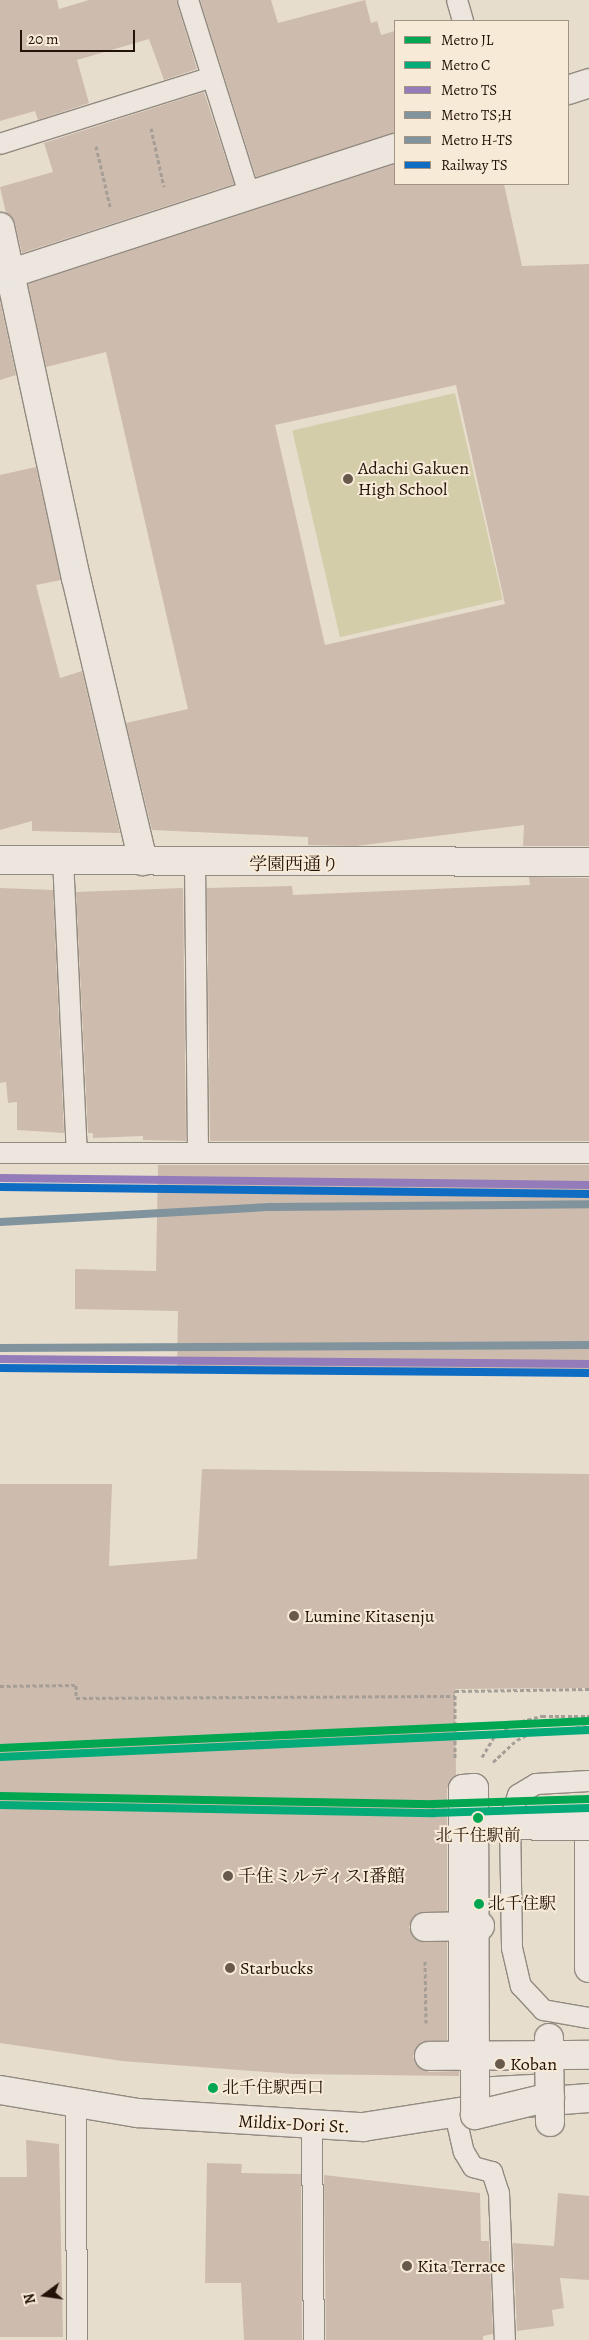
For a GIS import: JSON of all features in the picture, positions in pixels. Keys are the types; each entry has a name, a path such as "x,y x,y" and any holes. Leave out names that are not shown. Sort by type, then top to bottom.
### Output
{"street":[{"path":"569,90 589,83"},
{"path":"12,273 248,194 394,148"},
{"path":"0,226 12,273 76,578 143,861"},
{"name":"学園西通り","path":"0,860 63,859 195,864 589,862"},
{"path":"475,1926 480,1820 474,1788 463,1789 475,1926 478,2066"},
{"path":"480,1820 589,1822 589,1968"},
{"path":"425,1940 475,1926"},
{"path":"550,2079 589,2037"},
{"path":"429,2056 550,2079 589,2055"},
{"path":"478,2066 550,2079"},
{"path":"478,2066 550,2079"},
{"name":"Mildix-Dori St.","path":"0,2090 138,2113 312,2126 363,2127 589,2098"}],"lane":[{"path":"188,0 248,194"},
{"path":"457,0 463,20"},
{"path":"0,144 212,78"},
{"path":"63,859 77,1153"},
{"path":"195,864 198,1153"},
{"path":"0,1153 589,1153"},
{"path":"589,1781 536,1784 518,1795 510,1820 512,1948 521,1986 543,2010 589,2018"},
{"path":"76,2103 77,2340"},
{"path":"455,2114 464,2152 474,2168 492,2172 500,2193 505,2340"},
{"path":"312,2126 314,2340"}],"path":[{"path":"142,100 175,219"},
{"path":"88,116 119,237"},
{"path":"0,1686 76,1685 76,1698 455,1696"},
{"path":"493,1762 517,1740 531,1733 589,1726"},
{"path":"425,1940 426,2029"}],"shaded area":[{"path":"455,393 503,600 340,637 292,431"}],"building":[{"path":"0,0 57,0 59,9 89,0 176,0 197,69 164,80 149,39 77,60 89,103 38,120 35,111 0,121"},
{"path":"200,0 271,0 278,23 365,0 371,23 377,21 381,35 394,31 394,133 256,177"},
{"path":"204,92 234,184 22,253 15,224 6,213 0,187 53,172 44,143"},
{"name":"Adachi Gakuen High School","path":"394,164 394,185 504,185 522,266 589,264 589,846 523,846 524,825 356,846 308,845 308,837 152,830 126,723 188,709 106,352 46,367 28,284","holes":["456,385 505,604 325,645 275,425"]},
{"path":"0,301 16,375 0,380"},
{"path":"36,467 61,580 36,585 60,678 82,671 120,833 32,831 32,821 0,830 0,475"},
{"path":"529,877 589,878 589,1141 210,1141 207,888 292,886 293,895 530,885"},
{"path":"0,888 53,890 64,1133 17,1130 17,1102 8,1103 6,1082 0,1083"},
{"path":"183,888 186,1141 143,1140 143,1136 93,1138 93,1133 88,1133 76,892"},
{"path":"158,1165 589,1165 589,1372 177,1366 178,1311 75,1309 75,1269 156,1271"},
{"path":"202,1469 589,1474 589,1688 455,1689 456,1775 447,1789 447,1911 417,1913 409,1927 418,1941 447,1942 447,2040 421,2043 413,2056 415,2063 429,2072 459,2071 459,2076 294,2074 122,2061 0,2043 0,1484 112,1484 109,1566 197,1559"},
{"path":"26,2140 59,2144 63,2337 0,2337 0,2177 27,2177"},
{"path":"207,2163 242,2164 241,2173 301,2174 302,2340 244,2340 241,2283 205,2283"},
{"name":"Kita Terrace","path":"324,2175 480,2193 481,2241 489,2241 493,2334 483,2336 483,2340 326,2340"},
{"path":"558,2193 589,2196 589,2280 560,2278 564,2308 552,2310 554,2326 517,2331 513,2243 554,2246"}],"metro line":[{"name":"TS","path":"0,1178 589,1185"},
{"name":"TS;H","path":"0,1222 271,1207 589,1204"},
{"name":"H-TS","path":"0,1348 589,1345"},
{"name":"TS","path":"0,1359 589,1364"},
{"name":"JL","path":"0,1748 589,1721"},
{"name":"C","path":"0,1757 589,1730"},
{"name":"JL","path":"0,1796 433,1804 589,1799"},
{"name":"C","path":"0,1805 433,1813 589,1808"}],"rail line":[{"name":"TS","path":"0,1187 589,1194"},
{"name":"TS","path":"0,1368 589,1373"}],"place":[{"name":"Adachi Gakuen High School","path":"348,479"},
{"name":"Lumine Kitasenju","path":"294,1616"},
{"name":"北千住駅前","path":"478,1818"},
{"name":"千住ミルディスI番館","path":"228,1876"},
{"name":"北千住駅","path":"479,1904"},
{"name":"Starbucks","path":"230,1968"},
{"name":"Koban","path":"500,2064"},
{"name":"北千住駅西口","path":"213,2088"},
{"name":"Kita Terrace","path":"407,2266"}]}
